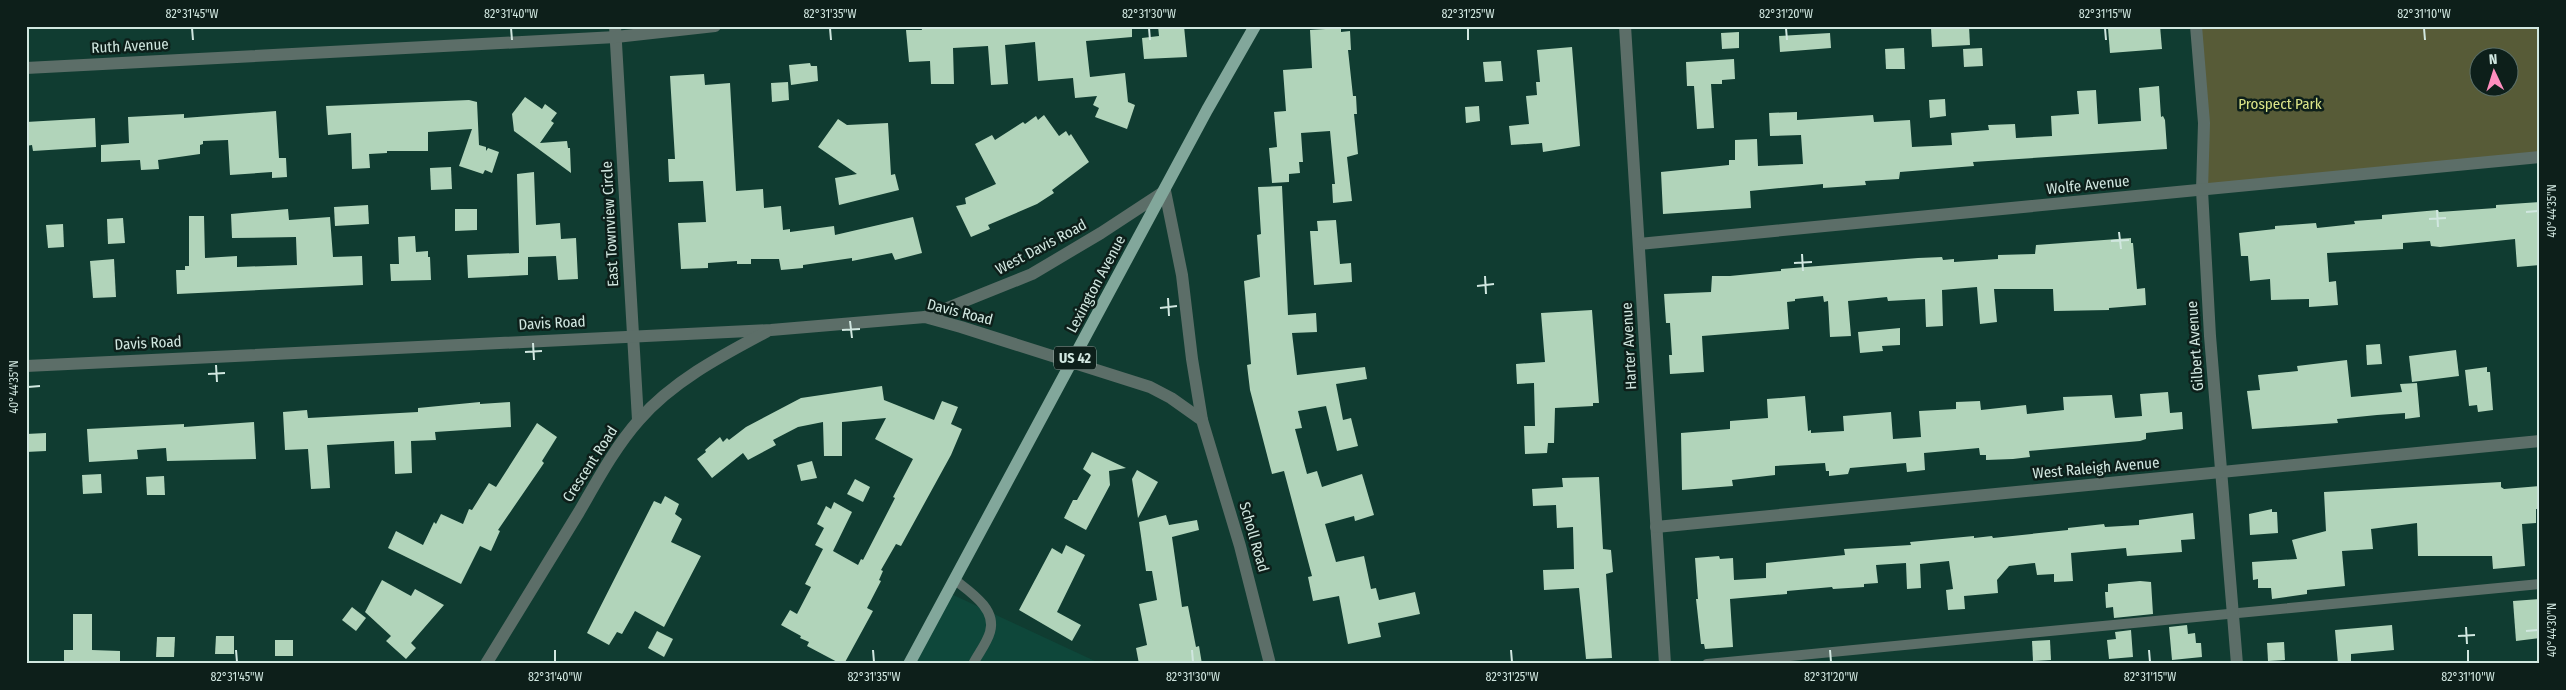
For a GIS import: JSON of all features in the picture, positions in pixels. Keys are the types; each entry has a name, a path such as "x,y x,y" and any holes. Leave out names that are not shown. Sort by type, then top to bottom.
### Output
{"main road":[{"name":"Lexington Avenue","path":"909,664 1255,26"}],"street":[{"name":"Ruth Avenue","path":"26,68 715,26"},
{"name":"Harter Avenue","path":"1625,26 1665,664"},
{"name":"Gilbert Avenue","path":"2196,26 2204,124 2202,190 2220,472 2237,664"},
{"name":"East Townview Circle","path":"615,32 638,420"},
{"name":"Wolfe Avenue","path":"1639,244 2540,157"},
{"name":"West Davis Road","path":"925,317 1032,274 1101,233 1165,191"},
{"name":"Scholl Road","path":"1165,191 1182,275 1192,359 1202,420 1240,546 1270,664"},
{"name":"Davis Road","path":"26,366 633,335 771,330 925,317 1073,362"},
{"name":"Crescent Road","path":"486,664 607,464 638,420 668,392 694,373 725,353 771,330"},
{"path":"1073,362 1150,387 1171,398 1202,420"},
{"name":"West Raleigh Avenue","path":"1656,527 2540,441"}],"lane":[{"path":"955,580 974,595 987,610 991,619 990,632 973,664"},
{"path":"1707,664 2232,612 2540,584"}],"shaded area":[{"path":"947,592 1097,662 1097,664 907,664"}],"green space":[{"name":"Prospect Park","path":"2196,26 2540,26 2540,157 2202,190"}],"building":[{"path":"921,26 1132,26 1132,37 1086,41 1090,77 1125,73 1128,102 1135,105 1127,129 1095,117 1099,108 1093,105 1097,96 1075,98 1073,78 1038,81 1035,42 1005,45 1008,84 991,85 988,46 953,48 954,84 931,84 930,61 909,62 906,30 922,30"},
{"path":"1158,26 1184,26 1187,57 1144,59 1142,38 1159,36"},
{"path":"1969,26 1970,45 1932,47 1931,28"},
{"path":"2160,26 2162,49 2110,53 2108,28"},
{"path":"1341,28 1341,32 1350,31 1351,50 1348,50 1353,96 1356,96 1357,114 1354,114 1358,154 1347,157 1352,201 1333,203 1332,184 1335,184 1330,131 1301,133 1303,162 1299,162 1300,173 1289,174 1289,182 1272,183 1269,148 1277,147 1274,112 1286,111 1283,70 1312,68 1310,30"},
{"path":"1739,32 1739,48 1722,49 1721,33"},
{"path":"1830,33 1831,48 1780,52 1779,36"},
{"path":"1572,47 1580,146 1543,152 1542,143 1511,145 1509,126 1529,124 1526,96 1537,95 1536,82 1540,82 1537,50"},
{"path":"1904,48 1905,69 1886,69 1885,49"},
{"path":"1982,48 1983,66 1964,67 1963,49"},
{"path":"1734,59 1735,79 1722,80 1722,84 1711,84 1714,128 1697,129 1694,86 1687,86 1686,62"},
{"path":"1501,61 1503,81 1485,82 1483,62"},
{"path":"810,63 811,66 817,66 818,81 791,85 789,65"},
{"path":"704,74 705,85 730,83 736,191 763,189 764,208 781,206 783,230 790,229 790,232 834,226 835,235 913,217 922,253 895,260 892,253 852,261 852,258 803,265 803,268 781,270 779,259 751,259 751,264 737,264 737,261 708,263 708,268 681,269 678,223 706,222 703,181 669,182 668,159 675,159 670,76"},
{"path":"788,82 789,100 772,102 771,83"},
{"path":"2159,86 2161,117 2163,116 2165,120 2167,149 1973,162 1974,166 1900,172 1899,179 1865,181 1866,185 1823,188 1823,184 1750,191 1751,208 1663,214 1661,172 1729,165 1729,160 1735,160 1735,140 1757,139 1758,166 1803,164 1801,135 1770,136 1769,113 1797,112 1797,120 1873,115 1874,122 1910,120 1912,147 1952,145 1951,133 1989,130 1988,125 2015,124 2016,138 2052,136 2051,116 2079,114 2077,91 2096,90 2098,124 2141,121 2139,88"},
{"path":"525,97 542,109 545,104 557,113 551,121 554,123 540,143 567,141 568,148 570,148 571,173 514,131 512,114"},
{"path":"1945,99 1946,116 1930,118 1929,100"},
{"path":"469,100 477,102 479,145 486,147 486,151 488,148 499,152 492,173 485,170 483,174 459,166 472,129 428,132 428,151 387,151 387,153 369,154 370,168 352,169 351,133 328,135 326,106"},
{"path":"1479,106 1480,121 1466,123 1465,107"},
{"path":"276,111 279,158 286,158 287,177 272,178 272,172 230,175 228,140 203,141 203,144 200,145 200,154 158,160 159,169 141,170 140,160 101,162 101,145 129,143 128,117 184,114 184,118"},
{"path":"1044,115 1059,136 1066,131 1069,136 1071,134 1089,162 1052,190 1054,193 1037,204 988,225 990,229 971,237 956,206 966,204 965,198 996,184 975,144 992,135 995,140 1023,122 1025,124 1036,116 1038,120"},
{"path":"95,118 96,147 33,151 32,145 26,146 26,122"},
{"path":"838,119 847,125 888,123 891,175 895,174 899,190 839,205 835,178 857,174 818,147"},
{"path":"451,167 452,189 431,190 430,168"},
{"path":"534,172 536,225 560,223 561,239 576,238 578,279 558,280 556,256 528,257 528,275 468,278 467,255 519,253 517,174"},
{"path":"1282,186 1288,315 1316,313 1317,332 1292,333 1297,375 1365,367 1367,379 1336,384 1343,420 1351,418 1358,446 1337,451 1326,406 1298,411 1302,428 1295,429 1307,474 1317,471 1322,487 1362,474 1374,515 1355,521 1354,516 1325,524 1336,562 1364,556 1371,589 1376,588 1379,600 1415,592 1420,614 1378,623 1381,637 1348,644 1339,596 1313,601 1308,577 1312,576 1284,471 1272,474 1250,390 1247,365 1251,364 1244,281 1260,277 1257,235 1261,234 1258,187"},
{"path":"2540,202 2540,265 2517,267 2515,239 2440,247 2431,246 2430,241 2403,243 2403,249 2327,253 2329,282 2336,281 2338,305 2309,307 2309,299 2271,300 2270,279 2250,281 2248,256 2241,256 2239,233 2275,229 2275,226 2316,223 2317,228 2355,224 2354,221 2382,219 2382,215 2438,210 2439,212 2496,208 2496,205"},
{"path":"368,205 369,224 335,226 334,207"},
{"path":"288,209 289,220 330,217 333,257 362,256 363,285 177,294 176,270 185,270 185,266 189,266 189,216 204,216 205,258 237,256 237,267 297,265 296,237 232,238 231,214"},
{"path":"455,209 477,209 477,230 455,231"},
{"path":"123,218 125,243 108,244 107,219"},
{"path":"1336,220 1340,264 1351,263 1352,282 1314,285 1310,231 1318,231 1317,221"},
{"path":"63,224 64,247 48,248 46,225"},
{"path":"415,236 416,252 428,251 431,280 391,281 390,264 399,264 398,237"},
{"path":"2131,238 2137,289 2145,288 2146,305 2109,308 2109,310 2054,311 2053,289 1994,289 1997,322 1980,324 1977,287 1942,290 1943,326 1926,327 1925,299 1888,301 1887,297 1848,301 1851,336 1830,337 1828,301 1824,302 1823,296 1795,299 1795,301 1787,302 1789,329 1702,336 1704,372 1670,374 1669,355 1672,355 1670,323 1666,323 1664,294 1711,292 1712,276 1730,276 1781,271 1781,269 1918,258 1942,257 1943,260 1954,259 1954,262 1998,259 1998,255 2035,254 2036,245"},
{"path":"114,259 116,297 93,298 90,261"},
{"path":"1592,310 1599,403 1593,403 1593,406 1555,408 1554,443 1548,443 1547,453 1525,454 1524,426 1535,426 1534,383 1517,384 1516,364 1545,362 1541,313"},
{"path":"1900,328 1900,345 1882,346 1883,351 1860,353 1858,332"},
{"path":"2380,344 2382,364 2367,365 2366,345"},
{"path":"2456,350 2459,376 2412,382 2409,356"},
{"path":"2347,360 2351,397 2402,392 2400,384 2417,383 2420,417 2405,419 2405,413 2377,415 2337,419 2338,423 2252,429 2247,391 2260,390 2258,375 2298,371 2297,366"},
{"path":"2487,367 2487,372 2490,372 2493,410 2478,412 2477,405 2469,406 2465,370"},
{"path":"882,386 884,400 934,420 942,401 958,407 951,424 962,429 951,455 901,546 896,544 881,570 883,571 879,580 881,581 867,608 873,611 844,664 841,664 807,646 809,642 781,625 790,610 797,614 811,587 805,584 823,549 815,545 824,528 817,524 826,506 831,509 834,502 852,512 833,551 858,565 861,559 863,560 895,498 893,497 913,459 875,439 886,418 842,422 842,456 824,456 823,422 798,427 773,440 776,445 748,460 743,453 712,478 697,459 720,437 723,442 727,438 729,440 746,427 801,398"},
{"path":"2168,392 2170,413 2182,412 2183,429 2146,433 2146,439 2140,441 2029,451 2030,457 2013,459 1986,460 1986,455 1980,455 1979,448 1924,453 1925,470 1907,472 1906,463 1850,468 1848,474 1829,476 1825,463 1775,466 1775,475 1732,480 1733,486 1682,490 1681,433 1730,429 1730,421 1768,418 1767,399 1805,396 1808,431 1811,430 1811,433 1844,431 1843,416 1891,412 1893,439 1921,437 1919,411 1956,409 1956,402 1980,401 1981,410 2026,405 2027,414 2064,410 2063,397 2112,395 2115,418 2142,416 2140,394"},
{"path":"480,402 480,404 510,402 511,427 435,432 436,440 411,441 412,473 395,474 394,441 327,445 330,488 311,489 308,449 285,450 283,412 307,410 308,418 418,412 418,408"},
{"path":"254,422 256,459 167,461 166,448 137,450 138,459 89,462 87,429 184,424 184,427"},
{"path":"537,423 557,437 542,461 544,463 498,530 500,531 491,551 480,546 461,584 388,548 396,531 423,545 434,522 436,524 441,514 463,524 469,509 472,510 489,483 496,487"},
{"path":"46,433 46,451 26,452 26,434"},
{"path":"1092,452 1126,468 1109,471 1110,485 1086,530 1064,518 1073,500 1077,500 1091,475 1083,469"},
{"path":"812,461 817,478 801,481 797,465"},
{"path":"1137,470 1158,482 1138,518 1132,479"},
{"path":"101,474 102,493 83,494 82,475"},
{"path":"164,476 165,495 147,495 146,477"},
{"path":"1599,477 1603,549 1611,550 1613,572 1606,574 1612,658 1586,659 1579,588 1544,590 1543,570 1574,569 1573,527 1557,528 1556,505 1533,506 1532,489 1563,487 1562,478"},
{"path":"855,479 870,487 863,502 847,494"},
{"path":"2501,482 2501,487 2504,489 2540,486 2540,509 2536,509 2536,523 2522,524 2525,566 2493,569 2492,556 2418,556 2417,523 2371,529 2373,549 2342,551 2345,586 2307,590 2307,594 2272,599 2271,588 2258,588 2258,579 2253,580 2252,562 2297,559 2292,540 2326,531 2324,492"},
{"path":"665,496 679,504 675,514 682,519 671,542 701,556 664,627 635,611 622,634 617,632 609,645 587,633 654,501 661,504"},
{"path":"2272,509 2272,512 2277,512 2278,533 2250,535 2249,514"},
{"path":"2193,513 2195,539 2181,540 2182,552 2127,556 2126,548 2071,553 2073,581 2054,582 2054,574 2037,575 2035,563 2009,566 1997,580 1998,593 1964,596 1965,609 1948,610 1946,590 1953,589 1949,561 1920,564 1921,588 1907,589 1906,563 1876,565 1878,583 1864,584 1864,587 1833,589 1832,587 1787,591 1787,594 1730,599 1733,647 1705,649 1704,644 1701,644 1696,599 1698,599 1695,558 1719,556 1720,559 1733,558 1734,580 1766,578 1766,563 1845,555 1844,549 1911,545 1910,542 1974,536 1974,538 1992,536 1993,538 2104,524 2105,527 2139,525 2139,520"},
{"path":"1166,515 1169,525 1197,520 1199,530 1172,537 1182,607 1188,606 1196,647 1199,646 1202,664 1139,664 1136,648 1147,645 1139,604 1157,600 1152,571 1146,571 1139,522"},
{"path":"1066,545 1085,555 1057,612 1081,625 1072,641 1019,610 1052,548 1062,554"},
{"path":"382,580 411,596 415,589 444,605 411,643 416,648 406,659 386,641 391,636 365,612"},
{"path":"2140,581 2151,582 2153,614 2114,618 2113,607 2106,608 2105,592 2108,592 2108,584"},
{"path":"2540,599 2540,638 2516,641 2513,601"},
{"path":"352,607 366,618 356,631 342,620"},
{"path":"73,614 92,614 92,650 120,651 120,664 64,664 64,650 73,650"},
{"path":"2187,625 2188,634 2195,633 2196,643 2201,643 2202,657 2172,660 2169,627"},
{"path":"2392,625 2394,650 2351,654 2351,664 2338,664 2335,630"},
{"path":"2131,630 2133,657 2109,659 2107,640 2116,639 2115,632"},
{"path":"657,631 673,639 664,657 648,648"},
{"path":"216,636 234,636 234,654 215,654"},
{"path":"157,637 175,637 174,657 156,657"},
{"path":"275,640 293,640 293,656 275,656"},
{"path":"2050,640 2051,660 2033,661 2032,641"},
{"path":"2284,642 2285,660 2268,661 2267,643"}]}
